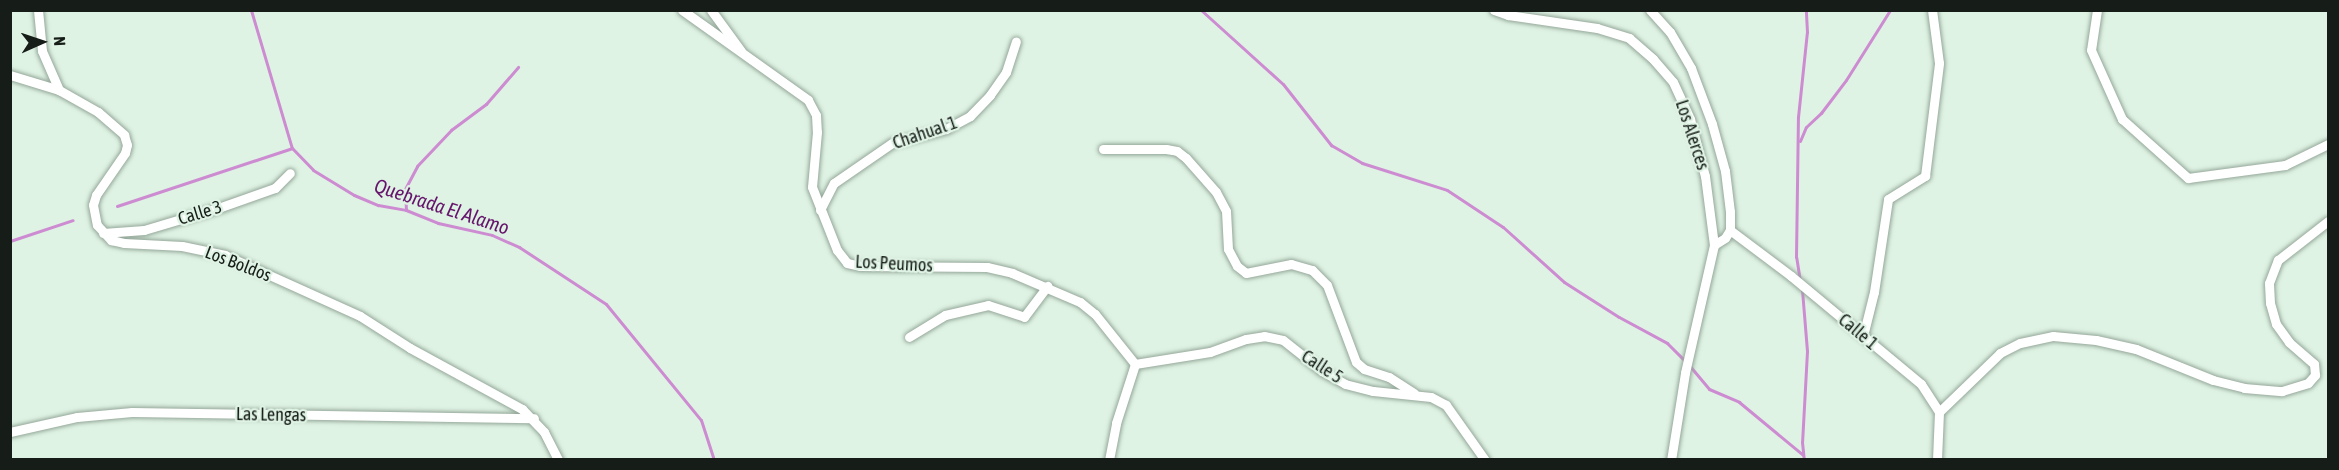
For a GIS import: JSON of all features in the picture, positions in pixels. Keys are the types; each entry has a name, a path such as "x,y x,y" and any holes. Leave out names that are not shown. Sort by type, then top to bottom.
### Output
{"street":[{"path":"38,10 42,51 59,90"},
{"name":"Los Peumos","path":"682,10 746,58 798,91 808,100 816,115 812,188 842,258 853,265 987,267 1047,286 1080,302 1095,314 1135,364"},
{"path":"711,10 746,58"},
{"name":"Los Alerces","path":"1494,10 1508,15 1597,28 1629,38 1653,58 1673,82 1690,119 1706,176 1714,245"},
{"path":"1650,10 1670,32 1691,68 1712,124 1725,171 1730,230 1725,238 1714,245 1685,373 1671,459"},
{"path":"1863,336 1874,292 1887,199 1925,176 1939,63 1932,10"},
{"path":"2097,10 2091,50 2122,119 2188,178 2285,165 2328,144"},
{"name":"Chahual 1","path":"820,210 834,183 892,142 946,129 970,116 990,95 1006,72 1016,42"},
{"path":"10,75 59,90 99,112 124,135 127,145 121,161 96,195 93,206 97,225 103,233"},
{"path":"1103,149 1166,149 1177,151 1186,158 1216,192 1226,211 1228,249 1237,266 1246,273 1291,264 1312,270 1327,285 1356,362 1364,369 1389,377 1414,393"},
{"name":"Calle 3","path":"103,233 144,230 221,207 275,188 290,173"},
{"path":"1937,459 1939,411 2000,353 2020,343 2054,336 2096,340 2136,349 2213,380 2244,388 2275,392 2299,387 2313,378 2315,367 2311,360 2289,342 2276,324 2270,303 2270,278 2283,255 2328,221"},
{"name":"Calle 1","path":"1730,230 1921,384 1939,411"},
{"name":"Los Boldos","path":"103,233 111,240 124,243 182,246 225,255 360,316 410,348 522,409 534,418 558,459"},
{"path":"909,337 945,315 988,305 1024,317 1047,286"},
{"name":"Calle 5","path":"1135,364 1201,354 1246,339 1264,336 1283,340 1322,371 1345,384 1373,391 1414,393 1431,397 1446,405 1485,459"},
{"path":"1109,459 1116,423 1135,364"},
{"name":"Las Lengas","path":"10,432 77,417 132,412 534,418"}],"waterway":[{"name":"Quebrada El Alamo","path":"251,10 292,148 313,170 354,195 378,205 406,210 438,223 492,235 519,247 606,304 701,420 714,460"},
{"path":"1201,10 1283,84 1331,145 1362,163 1447,190 1503,227 1564,282 1619,317 1667,343 1685,361"},
{"path":"1800,281 1796,257 1798,117 1807,32 1806,10"},
{"path":"1800,141 1806,127 1821,113 1846,80 1890,10"},
{"path":"406,210 405,189 417,166 451,130 486,104 518,67"},
{"path":"117,206 292,148"},
{"path":"10,241 73,220"},
{"path":"1802,290 1807,351 1802,442 1804,460"},
{"path":"1689,365 1709,389 1739,402 1803,455"}]}
